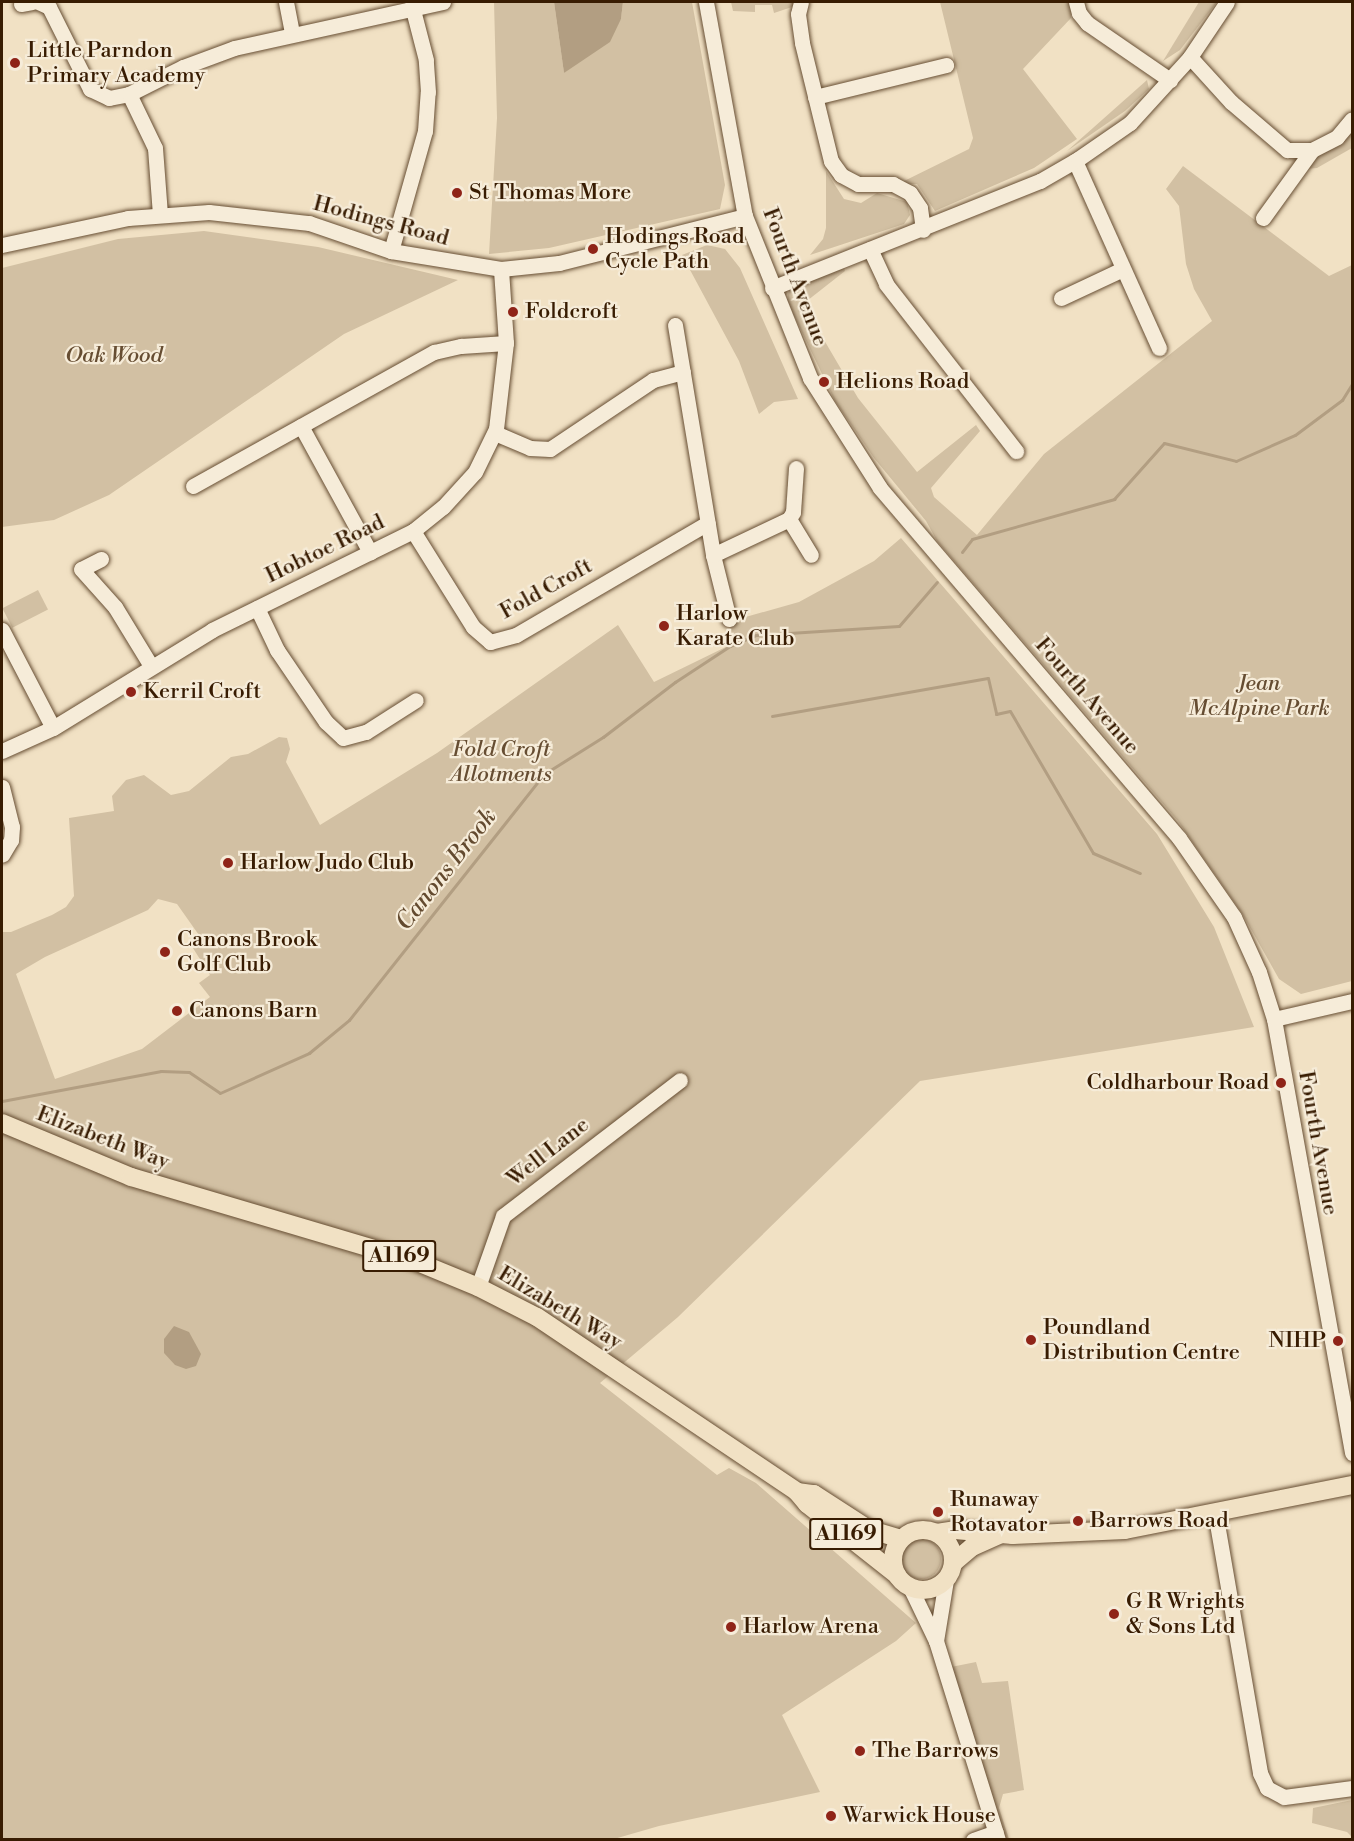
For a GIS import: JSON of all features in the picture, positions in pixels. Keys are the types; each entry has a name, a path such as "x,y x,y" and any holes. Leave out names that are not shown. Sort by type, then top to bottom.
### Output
{"main road":[{"name":"Elizabeth Way","path":"2,1123 131,1178 415,1261 478,1287 537,1317 797,1492 807,1504 903,1581"},
{"path":"999,1535 972,1547 953,1563 946,1580 929,1590 903,1581 893,1556 902,1539 919,1530 937,1533 955,1530 999,1535 1125,1530 1353,1485"},
{"name":"Elizabeth Way","path":"797,1492 814,1494 868,1529 902,1539"},
{"path":"937,1533 950,1545 953,1563"}],"street":[{"path":"38,2 49,7 90,89 109,98 129,94 183,67 234,48 412,6 443,2"},
{"path":"286,2 292,33"},
{"name":"Fourth Avenue","path":"706,2 746,216 772,288 810,378 880,488 1171,829 1210,881 1240,929 1274,1019 1353,1453"},
{"path":"801,2 798,14 831,161 841,175 858,184 893,184 910,193 920,208 923,230"},
{"path":"1076,2 1079,14 1087,23 1170,80"},
{"path":"772,288 923,230 1040,181 1075,161 1130,123 1190,57 1227,2"},
{"path":"391,251 425,131 428,92 426,60 412,6"},
{"path":"1190,57 1268,138 1287,150 1312,150"},
{"path":"815,97 946,65"},
{"path":"129,94 154,148 160,214"},
{"path":"1263,218 1312,150 1337,137 1353,119"},
{"path":"1075,161 1159,348"},
{"name":"Hodings Road","path":"2,245 160,214 208,212 309,223 391,251 501,270 559,262 746,216"},
{"path":"870,249 886,284 1016,451"},
{"path":"1061,298 1123,269"},
{"name":"Hobtoe Road","path":"2,751 53,728 151,666 257,608 413,531 443,507 475,472 495,433 506,344 501,270"},
{"path":"675,325 713,555 729,619"},
{"path":"192,486 434,352 461,346 506,344"},
{"path":"495,433 530,448 550,449 653,380 683,372"},
{"path":"301,426 370,552"},
{"path":"713,555 789,519 793,512 796,468"},
{"path":"789,519 811,555"},
{"name":"Fold Croft","path":"413,531 473,627 490,642 516,635 708,523"},
{"path":"101,559 81,569 115,607 151,666"},
{"path":"257,608 277,650 326,722 343,738 366,732 416,700"},
{"path":"2,630 53,728"},
{"path":"2,787 12,827 11,840 2,855"},
{"path":"1274,1019 1353,1001"},
{"name":"Well Lane","path":"478,1287 503,1216 680,1080"},
{"path":"1215,1512 1260,1773 1267,1788 1284,1797 1353,1788"},
{"path":"936,1641 946,1580"},
{"path":"903,1581 936,1641 997,1836 973,1839"}],"green space":[{"path":"494,2 554,2 564,73 621,19 623,2 692,2 725,185 720,209 549,248 489,254 497,118"},
{"path":"731,2 796,2 792,7 774,13 772,5 755,5 755,12 733,11"},
{"path":"940,2 1071,2 1071,18 1023,69 1077,139 1034,168 935,211 917,184 898,184 969,149 973,138"},
{"path":"1199,2 1217,2 1180,50 1163,61"},
{"path":"1147,80 1149,89 1125,111 1067,151"},
{"path":"1352,123 1352,148 1317,168 1305,169 1315,151"},
{"name":"Jean McAlpine Park","path":"1183,166 1329,276 1352,265 1352,981 1301,994 1279,979 1243,915 1178,821 937,541 926,521 874,458 835,401 787,301 789,289 844,268 845,271 803,304 858,398 917,472 976,425 980,431 931,488 934,497 977,535 1044,454 1212,321 1194,289 1186,264 1179,206 1166,189"},
{"path":"826,171 844,199 861,203 877,193 907,202 910,215 904,224 810,255 823,239 826,228"},
{"name":"Oak Wood","path":"204,231 318,247 458,280 344,334 109,495 54,520 2,527 2,268 118,239"},
{"path":"707,245 725,249 740,268 798,399 774,402 759,414 739,361 682,255"},
{"name":"Fold Croft Allotments","path":"901,538 1157,834 1214,927 1254,1027 920,1081 678,1317 600,1383 717,1475 729,1468 756,1483 916,1623 896,1641 782,1715 820,1792 659,1826 614,1839 2,1840 2,932 11,932 52,915 66,907 74,896 69,818 114,811 112,796 126,780 144,775 171,795 189,791 231,757 248,754 279,737 287,738 290,749 286,762 320,825 437,753 618,625 654,682 734,643 728,622 799,602 874,561","holes":["158,899 177,904 201,938 191,945 210,975 199,983 210,997 142,1049 55,1079 16,974 45,957 148,910"]},
{"path":"38,590 48,610 12,628 2,608"},
{"path":"921,1539 935,1545 941,1559 935,1573 921,1579 907,1573 901,1559 907,1545"},
{"path":"976,1662 982,1683 1008,1681 1024,1790 1003,1794 999,1808 1009,1839 998,1839 951,1667"},
{"path":"1352,1800 1352,1837 1347,1832 1312,1823 1313,1808"}],"shaded area":[{"path":"554,2 623,2 621,19 610,42 564,73"},
{"path":"174,1326 189,1332 201,1354 196,1366 186,1369 175,1365 164,1353 164,1339"}],"waterway":[{"name":"Canons Brook","path":"962,552 972,539 1114,499 1164,443 1236,461 1295,435 1342,400 1352,384"},
{"name":"Canons Brook","path":"2,1101 161,1071 189,1072 220,1093 309,1053 349,1020 544,774 603,737 675,682 730,646 756,635 899,626 937,582"},
{"path":"772,716 988,678 996,714 1010,711 1093,853 1140,873"}],"place":[{"name":"Little Parndon Primary Academy","path":"15,63"},
{"name":"St Thomas More","path":"457,193"},
{"name":"Hodings Road Cycle Path","path":"593,249"},
{"name":"Foldcroft","path":"513,312"},
{"name":"Helions Road","path":"824,382"},
{"name":"Harlow Karate Club","path":"664,626"},
{"name":"Kerril Croft","path":"131,692"},
{"name":"Harlow Judo Club","path":"228,863"},
{"name":"Canons Brook Golf Club","path":"165,952"},
{"name":"Canons Barn","path":"177,1011"},
{"name":"Coldharbour Road","path":"1281,1083"},
{"name":"Poundland Distribution Centre","path":"1031,1340"},
{"name":"NIHP","path":"1338,1341"},
{"name":"Runaway Rotavator","path":"938,1512"},
{"name":"Barrows Road","path":"1078,1521"},
{"name":"G R Wrights & Sons Ltd","path":"1114,1614"},
{"name":"Harlow Arena","path":"731,1627"},
{"name":"The Barrows","path":"860,1751"},
{"name":"Warwick House","path":"831,1816"}]}
